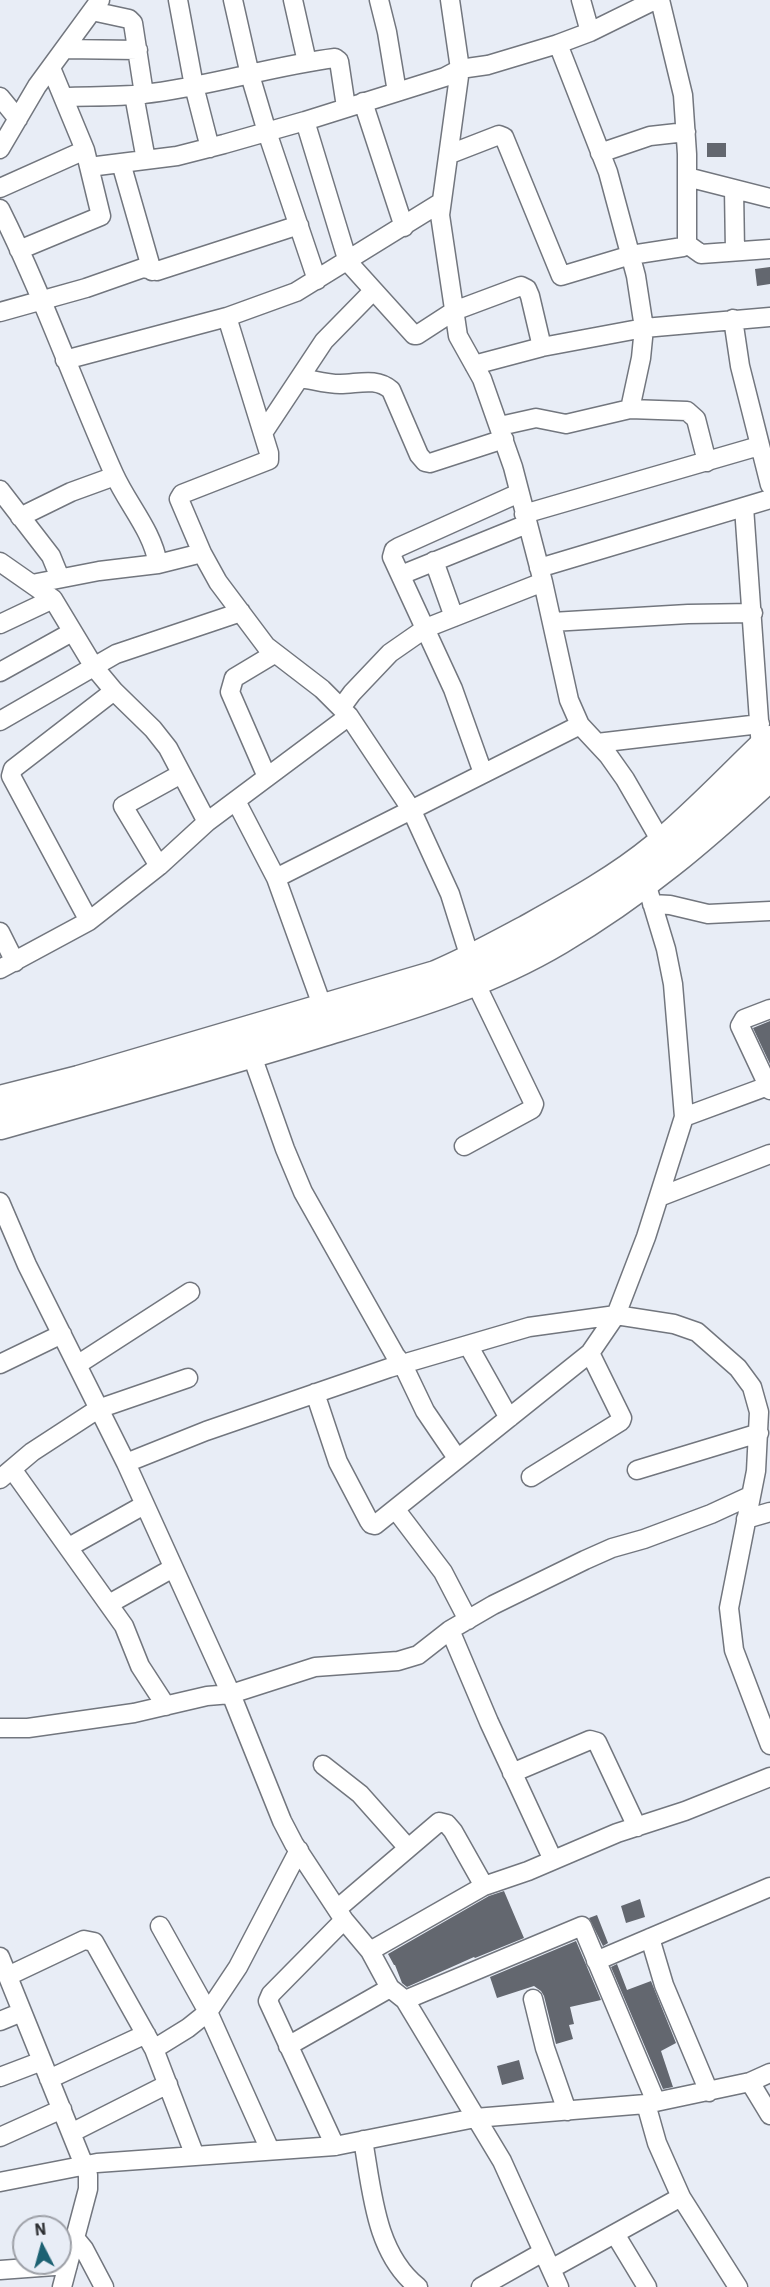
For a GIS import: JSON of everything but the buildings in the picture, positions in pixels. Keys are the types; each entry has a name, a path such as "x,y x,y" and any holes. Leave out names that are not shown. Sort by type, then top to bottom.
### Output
{"main road":[{"path":"0,1124 399,1009 473,971 597,890 662,843 765,747"},
{"path":"0,1101 79,1081 436,976 473,971 559,940 649,894 705,835 765,747"}],"street":[{"path":"178,0 194,86 210,148"},
{"path":"233,0 250,75 267,132 317,280"},
{"path":"293,0 308,62"},
{"path":"379,0 397,92"},
{"path":"450,0 460,69 440,215 458,336 482,379 502,433 541,575 569,700 580,725 625,779 662,843"},
{"path":"581,0 590,32"},
{"path":"0,188 87,159 121,163 177,156 267,132 445,77 460,69 488,65 558,44 590,32 655,0"},
{"path":"660,0 683,95 686,132 687,244"},
{"path":"0,149 51,68 97,3 133,23 138,50 139,94 146,160"},
{"path":"558,44 608,172 636,276 644,328 639,372 630,409"},
{"path":"64,49 138,50"},
{"path":"64,97 139,94 194,86 308,62 338,59 404,227"},
{"path":"19,249 100,216 87,159 51,68"},
{"path":"0,97 18,119"},
{"path":"305,121 348,262 414,334 417,335 454,311 521,286 527,289 530,296 542,347"},
{"path":"600,153 650,136 686,132"},
{"path":"450,154 502,135 561,276 631,255 683,247 687,244"},
{"path":"121,163 152,271"},
{"path":"687,177 770,198"},
{"path":"734,189 735,251"},
{"path":"64,360 227,316 296,291 348,262 440,203"},
{"path":"0,209 115,476 127,502 150,535 158,564"},
{"path":"0,312 87,288 143,268 157,271 299,225"},
{"path":"687,244 701,254 770,249"},
{"path":"263,433 324,341 373,291"},
{"path":"227,316 269,453 269,460 180,496 179,499 202,553 218,582 241,612 274,654 322,689 345,712 411,809 450,894 473,971 534,1104 532,1109 464,1146"},
{"path":"474,364 542,347 644,328 770,317"},
{"path":"733,319 740,366 770,485"},
{"path":"301,378 338,384 383,383 391,390 419,455 425,462 430,463 536,418 566,424 630,409 687,411 692,414 696,419 707,462"},
{"path":"401,575 526,519 759,446"},
{"path":"20,517 78,489 115,476"},
{"path":"0,490 51,556 60,578"},
{"path":"483,773 453,689 392,556 394,550 519,493"},
{"path":"0,932 8,965 89,921 159,867 207,822 267,777 345,712 352,693 390,653 426,628 541,575 770,499"},
{"path":"597,743 765,747 744,507"},
{"path":"32,584 158,564 202,553"},
{"path":"434,561 454,617"},
{"path":"0,562 53,599 94,667 168,748 207,822"},
{"path":"0,624 53,599"},
{"path":"0,721 116,654 241,612"},
{"path":"552,622 688,614 753,613"},
{"path":"0,672 72,632"},
{"path":"267,777 230,692 234,678 274,654"},
{"path":"89,921 11,776 13,769 114,691"},
{"path":"276,878 580,725"},
{"path":"159,867 123,806 181,774"},
{"path":"236,801 276,878 322,1008"},
{"path":"649,894 670,905 708,914 770,911"},
{"path":"315,1393 338,1462 369,1521 375,1525 590,1353 616,1315 659,1197 684,1117 673,984 666,949 649,894"},
{"path":"684,1117 769,1088 740,1024 744,1019 770,1009"},
{"path":"251,1053 303,1192 395,1355 403,1365 425,1411 457,1458"},
{"path":"659,1197 770,1154"},
{"path":"0,1202 27,1265 126,1463 231,1694 282,1821 298,1850 341,1914 370,1951 390,1988 405,2000 502,2161 559,2287"},
{"path":"77,1365 190,1292"},
{"path":"126,1463 206,1431 315,1393 529,1327 616,1315 674,1324 697,1332 738,1368 752,1387 759,1412 762,1443 729,1608 734,1650 770,1745"},
{"path":"0,1364 62,1334"},
{"path":"468,1345 509,1418"},
{"path":"531,1477 621,1421 622,1418 590,1353"},
{"path":"166,1706 140,1666 124,1626 109,1604 69,1547 6,1474 32,1452 98,1409 188,1378"},
{"path":"637,1470 762,1443"},
{"path":"0,1728 28,1728 166,1706 207,1696 231,1694 315,1667 398,1661 417,1655 450,1630 493,1605 612,1548 700,1518 750,1496"},
{"path":"69,1547 144,1504"},
{"path":"396,1510 443,1572 468,1620"},
{"path":"746,1519 770,1512"},
{"path":"109,1604 173,1568"},
{"path":"450,1630 512,1773 553,1860"},
{"path":"512,1773 590,1740 597,1742 637,1827"},
{"path":"323,1766 360,1794 408,1848"},
{"path":"370,1951 484,1886 770,1778"},
{"path":"335,2146 270,2007 268,2001 271,1994 341,1914 408,1848 439,1822 447,1824 453,1831 484,1886"},
{"path":"49,2079 188,2028 208,2012 238,1967 298,1850"},
{"path":"596,1961 770,1887"},
{"path":"160,1926 208,2012 270,2150"},
{"path":"405,2000 582,1926 651,2103 657,2143 681,2197 738,2287"},
{"path":"650,1938 664,1985 709,2092"},
{"path":"8,1976 89,1940 94,1942 150,2042 195,2156"},
{"path":"0,1958 88,2175 88,2189 72,2250"},
{"path":"288,2046 390,1988"},
{"path":"533,1999 545,2048 567,2111"},
{"path":"0,2021 22,2012"},
{"path":"0,2077 42,2061"},
{"path":"0,2182 85,2165 335,2146 476,2118 651,2103 750,2082 770,2073"},
{"path":"750,2082 770,2115"},
{"path":"71,2133 168,2084"},
{"path":"0,2137 62,2109"},
{"path":"363,2140 372,2192 385,2242 399,2268 418,2287"},
{"path":"551,2270 681,2197"},
{"path":"615,2234 646,2287"},
{"path":"75,2238 84,2249 104,2287"},
{"path":"481,2287 543,2252"}]}
